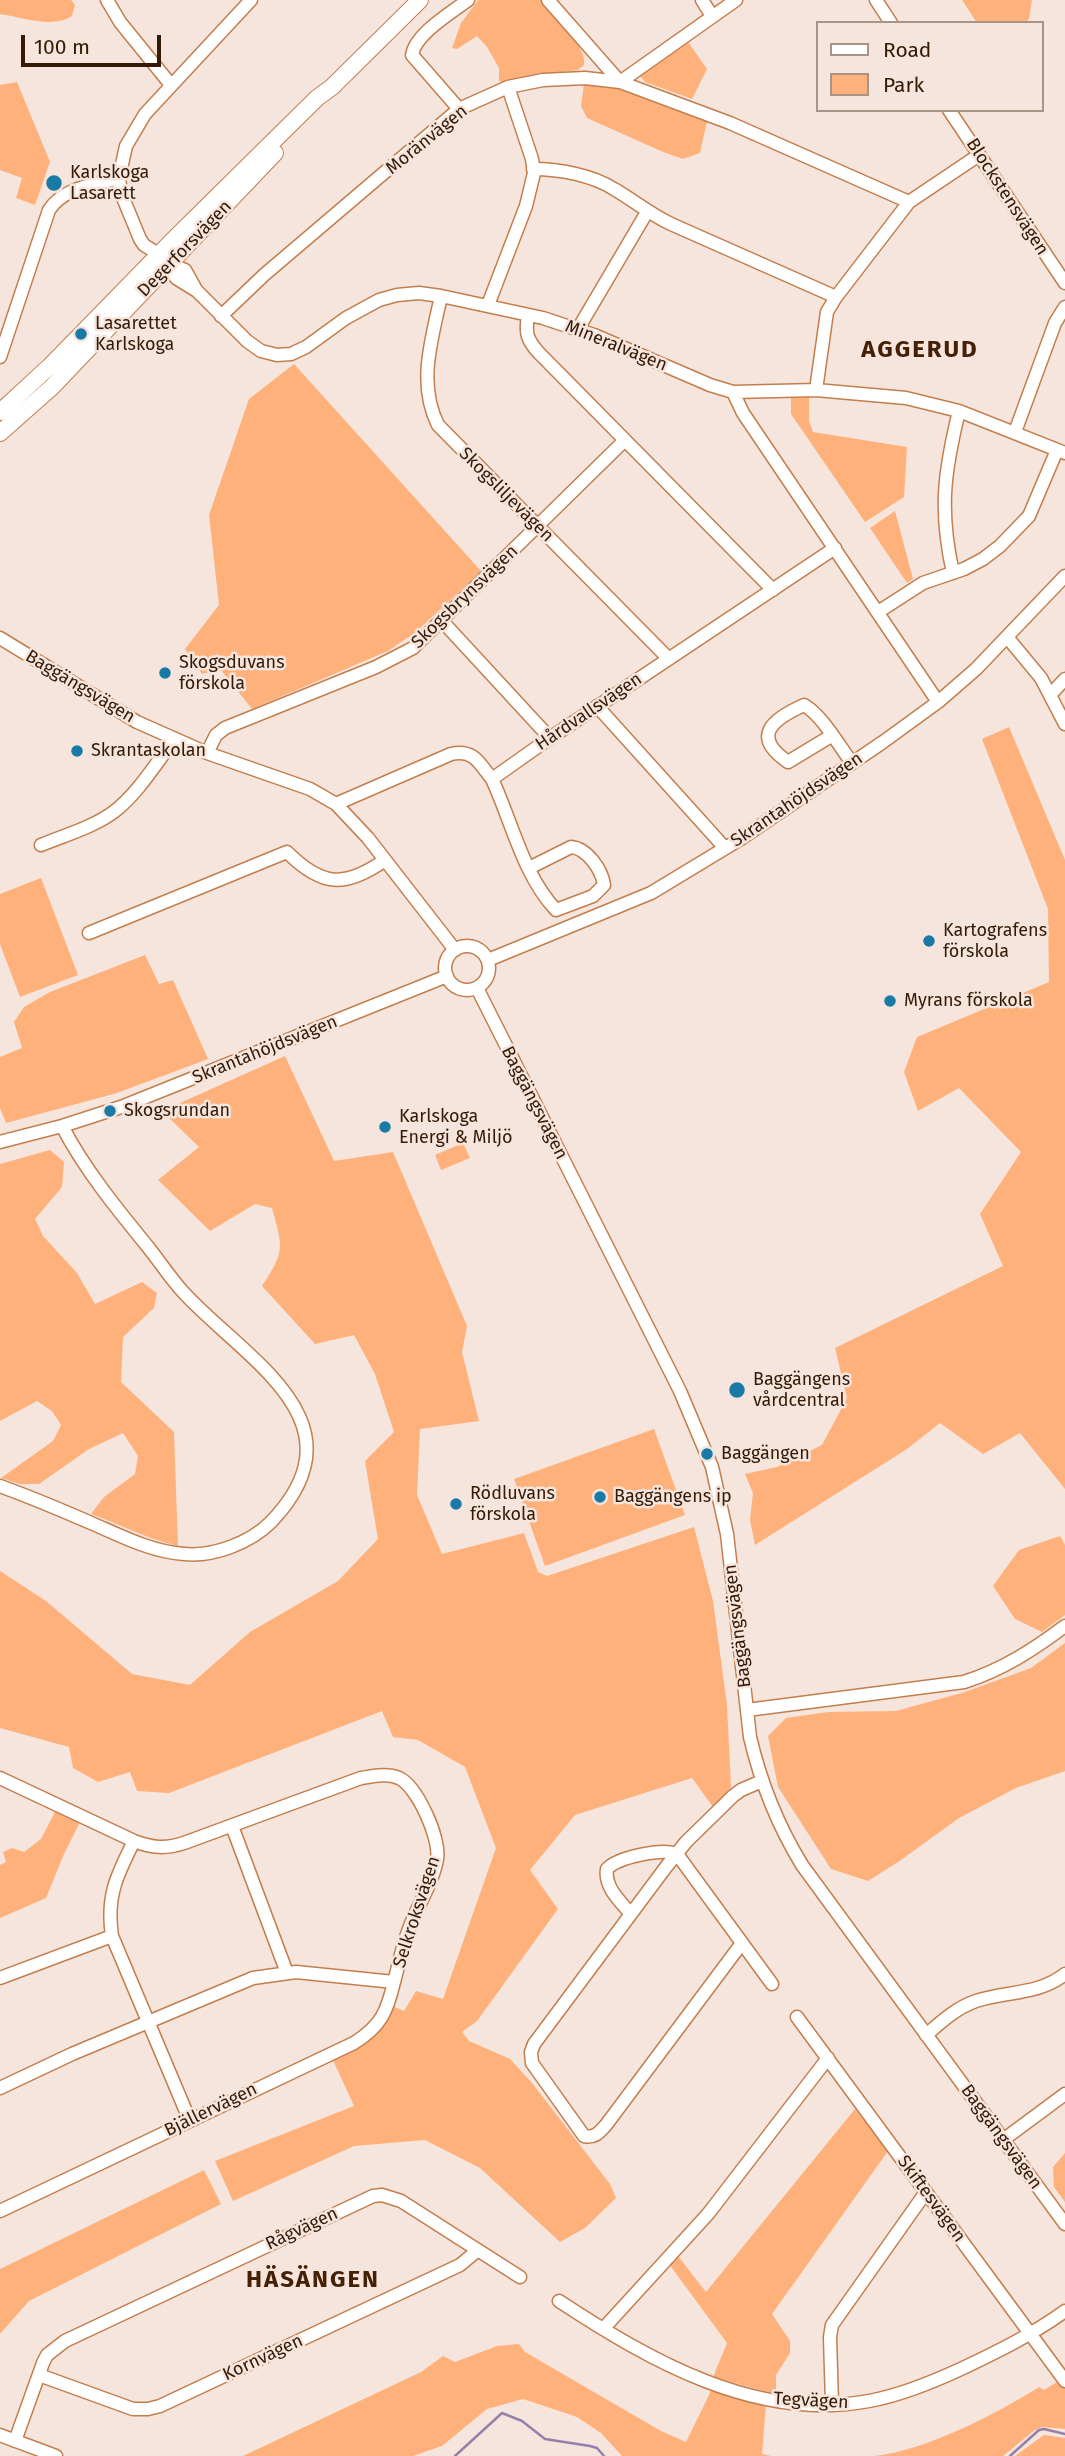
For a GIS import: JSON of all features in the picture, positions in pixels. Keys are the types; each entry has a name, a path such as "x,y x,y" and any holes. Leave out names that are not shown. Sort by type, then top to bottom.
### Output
{"main road":[{"name":"Degerforsvägen","path":"0,433 52,387 165,260 174,239 420,0"},
{"name":"Degerforsvägen","path":"0,412 165,260"}],"street":[{"path":"107,0 120,22 171,85"},
{"path":"0,357 49,210 55,201 64,194 119,178 125,146 134,129 171,85 251,0"},
{"path":"459,109 412,55 414,46 422,37 468,0"},
{"path":"548,0 620,82 736,0"},
{"path":"702,0 712,16"},
{"path":"876,0 890,21"},
{"name":"Moränvägen","path":"221,316 264,275 459,109 508,87 543,80 566,78 620,82 730,123 909,202"},
{"path":"488,305 531,189 533,169 508,87"},
{"name":"Blockstensvägen","path":"950,112 1065,283"},
{"path":"816,390 828,312 836,297 909,202 979,155"},
{"path":"533,169 570,174 612,188 647,212 836,297"},
{"name":"Mineralvägen","path":"119,178 121,193 135,226 152,238 165,260 185,270 197,291 261,351 277,355 291,354 306,347 362,308 397,295 419,293 488,305 578,329 710,385 733,392 816,390 880,394 959,411 1061,451"},
{"path":"578,329 647,212"},
{"name":"Skogsliljevägen","path":"441,296 426,383 431,411 446,435 669,659"},
{"path":"1015,432 1055,323 1065,307"},
{"path":"528,316 528,342 773,590"},
{"path":"733,392 743,413 938,702"},
{"path":"953,573 944,525 944,498 946,467 959,411"},
{"name":"Skogsbrynsvägen","path":"206,753 216,735 225,728 400,657 413,648 443,622 625,440"},
{"path":"877,612 923,583 983,559 1016,531 1029,516 1061,451"},
{"name":"Hårdvallsvägen","path":"492,779 835,548"},
{"name":"Skrantahöjdsvägen","path":"488,960 651,892 726,848 938,702 976,669 1065,576"},
{"path":"443,622 550,738"},
{"path":"1007,637 1051,694 1065,724"},
{"name":"Baggängsvägen","path":"0,638 137,722 206,753 310,789 336,804 368,838 455,950"},
{"path":"1051,694 1065,679"},
{"path":"831,736 788,762 781,757 766,733 770,727 804,705 811,709 852,763"},
{"path":"597,706 726,848"},
{"path":"41,845 114,812 174,740"},
{"path":"336,804 451,754 463,752 472,756 492,779 529,868 546,900 556,910 593,896 604,885 603,876 589,857 578,848 571,847 529,868"},
{"path":"89,933 287,852 307,870 328,880 356,878 385,860"},
{"path":"471,947 481,951 488,960 488,975 477,988 459,988 452,984 447,976 446,963 455,950 471,947"},
{"name":"Skrantahöjdsvägen","path":"0,1142 62,1126 156,1094 447,976"},
{"name":"Baggängsvägen","path":"477,988 680,1391 712,1467 727,1534 750,1737 774,1815 802,1865 1065,2224"},
{"path":"0,1486 138,1543 183,1554 201,1554 243,1542 266,1527 292,1497 304,1468 306,1435 294,1406 261,1365 184,1293 93,1176 62,1126"},
{"path":"747,1710 964,1682 1006,1666 1065,1626"},
{"name":"Selkroksvägen","path":"0,1778 134,1841 155,1847 170,1847 361,1779 388,1775 407,1783 416,1796 436,1836 438,1857 408,1930 394,1982 287,1973 268,1975 242,1982 148,2021 0,2088"},
{"path":"742,1943 606,2125 598,2134 584,2136 532,2063 531,2052 534,2044 677,1854 733,1796 762,1781"},
{"path":"232,1826 287,1973"},
{"path":"134,1841 111,1893 109,1905 112,1936 190,2121"},
{"path":"631,1914 609,1886 607,1869 618,1861 659,1852 670,1851 677,1854 772,1984"},
{"path":"0,1978 112,1936"},
{"path":"926,2035 964,2006 1046,1986 1065,1975"},
{"name":"Bjällervägen","path":"0,2211 365,2035 377,2026 384,2014 394,1982"},
{"name":"Skiftesvägen","path":"797,2017 1065,2381"},
{"path":"603,2329 708,2214 828,2058"},
{"path":"1003,2140 1065,2094"},
{"path":"832,2404 832,2325 926,2192"},
{"name":"Rågvägen","path":"15,2441 47,2356 65,2341 373,2196 383,2194 401,2201 520,2277"},
{"name":"Kornvägen","path":"39,2375 133,2409 160,2406 460,2265 478,2250"},
{"name":"Tegvägen","path":"559,2301 669,2366 733,2391 789,2402 832,2404 867,2402 912,2390 1000,2351 1065,2311"},
{"path":"0,2435 55,2456"}],"green space":[{"path":"0,0 71,0 75,5 72,16 56,22 47,22 0,14"},
{"path":"478,0 542,0 581,50 584,65 578,70 524,77 505,83 499,81 499,68 477,36 457,49 452,48 461,23"},
{"path":"962,0 1032,0 1027,21 976,21"},
{"path":"686,39 707,69 692,99 645,82 640,76"},
{"path":"17,82 50,162 35,205 16,198 22,178 0,170 0,85"},
{"path":"584,84 631,93 707,121 700,153 683,159 587,118 581,106"},
{"path":"294,364 481,571 416,632 388,651 252,709 221,670 202,674 185,649 219,605 209,515 249,399"},
{"path":"809,397 809,421 813,432 907,447 904,497 865,522 791,414 791,398"},
{"path":"895,511 913,579 907,583 870,528"},
{"path":"1009,727 1065,860 1065,1489 1020,1433 983,1454 940,1423 907,1449 755,1545 750,1520 753,1493 745,1474 777,1467 822,1445 847,1398 835,1348 1003,1266 980,1214 1021,1152 959,1088 918,1111 904,1072 917,1037 1049,982 1048,909 982,739"},
{"path":"41,878 78,975 20,997 0,944 0,894"},
{"path":"145,955 159,984 173,980 208,1059 117,1093 6,1123 0,1108 0,1057 22,1048 14,1022 24,1007 50,992"},
{"path":"285,1056 334,1161 393,1152 467,1326 462,1352 479,1421 420,1429 417,1495 442,1554 524,1533 538,1572 547,1576 694,1527 713,1601 727,1705 731,1787 713,1807 692,1778 575,1815 530,1870 558,1909 477,2021 462,2032 469,2041 510,2059 532,2083 610,2184 616,2198 585,2228 560,2242 480,2168 425,2140 354,2146 233,2201 215,2161 354,2106 332,2058 392,2006 404,2011 416,1991 443,1999 496,1848 465,1767 418,1740 393,1737 382,1711 169,1793 137,1791 130,1772 98,1782 73,1768 69,1747 0,1728 0,1571 46,1601 132,1674 190,1685 250,1632 338,1581 378,1539 365,1461 394,1432 375,1374 354,1335 315,1344 262,1286 275,1265 280,1249 272,1208 255,1204 210,1231 158,1180 199,1147 162,1111"},
{"path":"463,1143 470,1158 441,1170 435,1155"},
{"path":"50,1150 64,1162 62,1187 35,1219 43,1236 77,1273 95,1304 142,1282 157,1293 154,1308 123,1337 121,1382 174,1432 178,1546 91,1514 104,1497 135,1474 138,1456 123,1433 89,1449 39,1484 20,1484 1,1478 53,1441 61,1425 52,1411 37,1401 0,1421 0,1164"},
{"name":"Baggängens ip","path":"654,1429 685,1515 545,1566 514,1479"},
{"path":"1060,1536 1065,1545 1065,1615 1042,1632 1015,1619 993,1586 1019,1550"},
{"path":"1065,1643 1065,1771 1016,1788 959,1818 868,1881 831,1869 778,1787 768,1736 786,1718 828,1712 896,1711 965,1692 1031,1668"},
{"path":"56,1810 80,1822 46,1898 0,1918 0,1865 6,1862 3,1852 12,1848 24,1852 41,1839"},
{"path":"855,2109 888,2151 772,2314 790,2341 790,2353 776,2375 776,2394 713,2377 727,2343 669,2264 678,2256 706,2292"},
{"path":"1065,2153 1065,2202 1054,2187 1053,2167"},
{"path":"204,2170 221,2204 29,2301 0,2334 0,2269"},
{"path":"519,2344 525,2352 661,2431 686,2442 711,2391 766,2404 762,2454 771,2456 622,2456 601,2433 577,2417 523,2399 487,2409 442,2446 413,2456 243,2456 421,2372 443,2356 455,2362 497,2346"},
{"path":"1065,2377 1065,2429 1042,2427 1035,2430 1003,2456 874,2456 915,2447 959,2430 1039,2387 1044,2390"},
{"path":"1044,2435 1065,2438 1065,2456 1015,2456"}],"waterway":[{"path":"455,2456 502,2413 522,2421 545,2439 597,2448 604,2456"},
{"path":"1010,2456 1039,2430 1065,2434"}],"place":[{"name":"Karlskoga Lasarett","path":"54,183"},
{"name":"Lasarettet Karlskoga","path":"81,334"},
{"name":"Skogsduvans förskola","path":"165,673"},
{"name":"Skrantaskolan","path":"77,751"},
{"name":"Kartografens förskola","path":"929,941"},
{"name":"Myrans förskola","path":"890,1001"},
{"name":"Skogsrundan","path":"110,1111"},
{"name":"Karlskoga Energi & Miljö","path":"385,1127"},
{"name":"Baggängens vårdcentral","path":"737,1390"},
{"name":"Baggängen","path":"707,1454"},
{"name":"Baggängens ip","path":"600,1497"},
{"name":"Rödluvans förskola","path":"456,1504"}],"district":[{"name":"AGGERUD","path":"920,350"},
{"name":"HÄSÄNGEN","path":"313,2280"}]}
